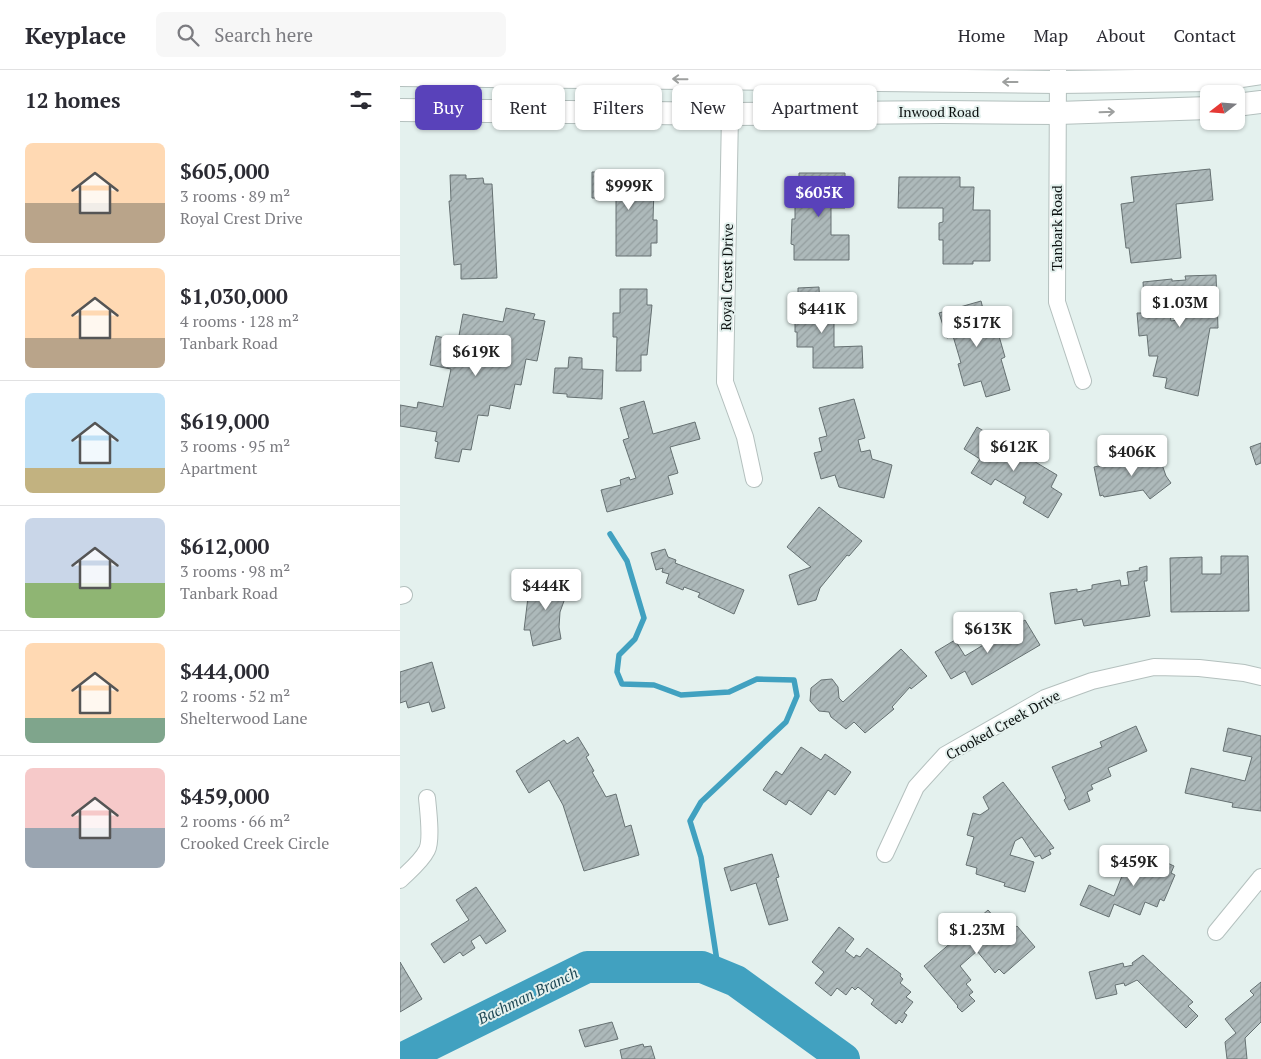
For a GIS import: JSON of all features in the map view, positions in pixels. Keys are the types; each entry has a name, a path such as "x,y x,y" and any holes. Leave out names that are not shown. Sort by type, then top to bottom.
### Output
{"main road":[{"path":"400,75 1058,76 1216,80 1261,73"},
{"path":"1245,104 1261,102"},
{"name":"Inwood Road","path":"743,114 942,112 1058,114 1200,108"},
{"name":"Inwood Road","path":"400,110 672,113"}],"street":[{"name":"Tanbark Road","path":"1058,76 1057,302 1083,382"},
{"name":"Royal Crest Drive","path":"730,130 725,382 745,437 754,479"},
{"name":"Crooked Creek Drive","path":"885,854 916,787 945,755 1045,698 1092,681 1154,667 1244,672 1261,677"},
{"path":"400,880 417,863 428,848 427,798"},
{"path":"1216,932 1261,877"}],"building":[{"path":"1210,169 1213,200 1176,204 1181,258 1131,263 1129,248 1126,248 1121,204 1134,202 1131,177"},
{"path":"592,172 642,172 642,188 654,188 653,220 657,220 657,243 651,243 651,256 616,256 616,198 592,198"},
{"path":"799,173 845,173 845,208 831,208 831,235 849,235 849,260 794,260 794,245 791,244 792,219 795,219 795,193 799,193"},
{"path":"450,175 466,175 466,179 483,178 484,184 492,184 497,278 461,279 461,264 454,265 449,201 451,201"},
{"path":"899,177 960,177 960,187 974,187 973,210 990,210 990,261 973,261 973,264 943,264 943,240 939,240 939,223 943,222 943,208 898,208"},
{"path":"1216,275 1218,328 1210,328 1198,396 1165,388 1167,378 1153,376 1158,356 1149,356 1147,335 1139,336 1137,313 1145,313 1143,282 1172,279 1172,281 1186,280 1185,276","holes":["1184,307 1185,319 1171,321 1169,309"]},
{"path":"819,287 820,311 834,311 834,347 862,346 863,368 813,368 813,347 797,347 795,304 798,304 798,288"},
{"path":"620,289 647,289 647,305 652,305 647,355 641,355 641,371 616,371 617,337 613,337 613,313 620,313"},
{"path":"981,301 987,324 995,322 1005,357 1001,359 1010,390 986,397 981,381 964,386 958,364 961,363 953,336 947,338 939,313"},
{"path":"506,308 535,314 533,319 545,321 537,361 526,359 521,385 515,384 510,409 490,405 488,416 478,415 471,450 462,449 459,462 435,458 438,442 435,441 437,432 400,426 400,405 417,408 418,402 443,407 451,369 430,365 436,336 458,341 463,314 503,322","holes":["481,348 494,351 491,365 477,362"]},
{"path":"569,357 582,358 582,369 603,370 602,399 567,397 567,394 553,393 555,368 568,368"},
{"path":"854,399 865,438 858,440 861,452 870,450 872,459 892,465 884,498 839,487 835,475 821,479 814,453 822,451 819,438 827,436 819,408"},
{"path":"644,401 653,434 695,422 700,439 670,447 678,473 668,476 673,494 607,512 601,490 621,485 620,480 629,477 630,480 636,478 623,440 629,438 620,408"},
{"path":"977,427 1057,475 1051,487 1062,494 1048,518 1023,503 1026,497 995,479 991,485 971,473 980,459 964,449"},
{"path":"1261,443 1261,463 1256,465 1250,447"},
{"path":"1158,453 1166,476 1171,483 1150,499 1143,490 1104,497 1103,495 1100,496 1094,467"},
{"path":"819,507 862,541 849,556 847,555 820,588 816,600 798,605 789,575 811,567 787,547"},
{"path":"665,549 668,557 676,560 675,563 744,590 734,614 698,597 700,593 684,587 683,590 666,583 669,574 662,572 663,568 656,570 651,553"},
{"path":"1221,556 1248,556 1249,611 1171,612 1170,558 1202,557 1202,574 1221,574"},
{"path":"1147,566 1147,581 1144,581 1150,616 1084,626 1082,619 1055,624 1050,593 1077,589 1077,592 1092,589 1092,585 1120,580 1121,586 1129,585 1127,572 1140,570 1139,568"},
{"path":"550,572 571,589 560,612 559,627 561,639 533,646 530,630 524,630 528,597 535,600"},
{"path":"1025,620 1040,645 972,685 965,671 951,679 935,652 955,640 965,656"},
{"path":"901,649 927,676 911,689 910,687 892,707 894,709 865,733 854,722 846,729 831,717 829,712 819,711 810,701 811,688 821,680 832,679 838,687 839,698 843,702"},
{"path":"432,662 445,708 432,712 429,702 408,708 406,701 400,703 400,672"},
{"path":"1136,726 1147,751 1108,768 1111,776 1091,785 1093,789 1087,792 1090,801 1069,810 1064,800 1066,798 1052,767 1102,747 1100,742"},
{"path":"1228,728 1261,736 1261,811 1232,807 1233,803 1185,793 1191,768 1245,781 1252,757 1223,751"},
{"path":"578,737 589,755 586,757 594,771 592,772 606,797 616,794 625,827 631,825 639,855 584,871 563,805 549,780 529,793 516,771 564,740 567,744"},
{"path":"801,747 821,760 825,754 851,772 835,795 828,790 811,815 789,800 786,805 763,790 776,771 782,775"},
{"path":"1003,782 1054,848 1049,850 1051,854 1042,859 1040,855 1035,857 1022,837 1015,841 1010,855 1034,862 1025,892 1004,886 1005,883 976,874 977,868 966,865 974,837 967,835 973,813 980,815 989,809 983,797"},
{"path":"1146,852 1164,859 1163,861 1174,866 1171,873 1175,875 1164,901 1160,899 1157,907 1145,902 1140,915 1114,904 1109,917 1080,905 1089,885 1114,896 1128,861 1138,865 1143,853 1145,854"},
{"path":"772,854 779,877 776,878 788,920 769,925 756,883 731,891 724,868"},
{"path":"476,887 506,931 486,944 480,935 471,941 475,948 463,956 460,952 444,963 431,944 469,920 456,900"},
{"path":"988,910 1008,933 1017,926 1035,947 1004,974 999,969 995,973 977,951 960,966 971,980 966,984 973,992 969,995 975,1001 962,1012 924,966 967,929 965,926 978,915 980,917"},
{"path":"839,927 854,939 845,951 854,958 856,955 860,957 867,948 901,974 900,976 903,979 900,983 911,992 906,997 913,1002 904,1013 907,1015 902,1023 899,1020 896,1024 871,1004 874,1000 858,987 855,990 852,987 846,995 837,988 831,996 815,983 824,972 812,962"},
{"path":"1143,955 1193,1002 1188,1006 1198,1016 1186,1028 1137,980 1125,986 1124,983 1115,985 1117,994 1096,999 1089,972 1123,963 1124,967 1133,965 1132,963"},
{"path":"400,962 422,999 400,1012"},
{"path":"1261,982 1261,1022 1245,1038 1247,1059 1227,1059 1225,1042 1236,1033 1225,1019 1254,995 1250,991"},
{"path":"612,1022 618,1039 585,1047 579,1030"},
{"path":"643,1044 644,1047 651,1046 655,1059 622,1059 620,1050"}],"waterway":[{"path":"610,534 627,561 644,618 635,639 619,655 617,672 622,684 654,685 681,695 729,692 757,679 794,680 797,696 786,722 701,802 690,821 701,857 719,974"},
{"name":"Bachman Branch","path":"401,1059 587,967 702,967 736,981 844,1059"}]}
